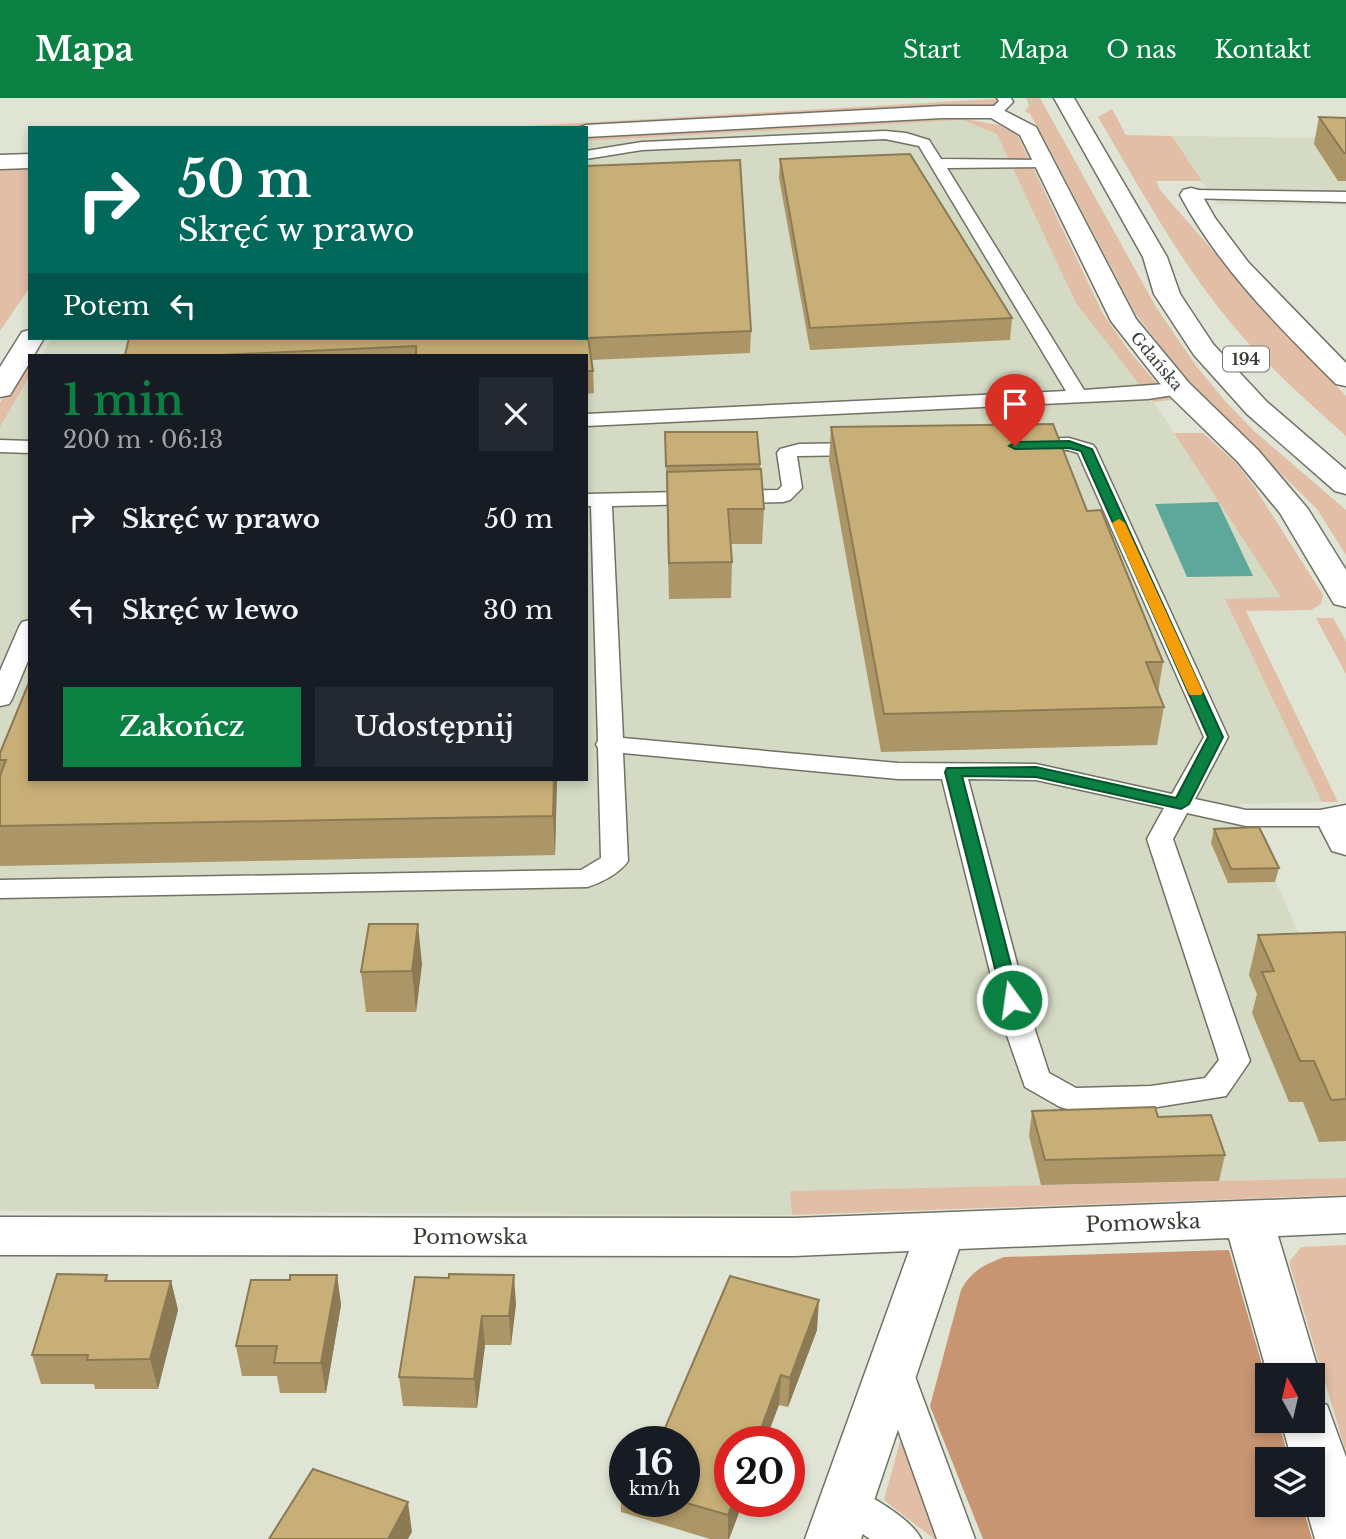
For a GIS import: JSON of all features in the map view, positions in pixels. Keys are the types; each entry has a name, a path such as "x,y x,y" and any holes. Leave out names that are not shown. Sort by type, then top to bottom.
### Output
{"street":[{"name":"194","path":"1064,98 1154,257 1167,294 1203,349 1257,408 1346,485"},
{"path":"588,131 942,112 999,105"},
{"name":"Gdańska","path":"999,105 1029,131 1124,321 1180,389 1248,456 1293,509 1346,597"},
{"path":"0,162 28,161"},
{"path":"1191,195 1197,209 1241,267 1346,378"},
{"name":"194","path":"1154,257 1271,386 1346,451"},
{"path":"0,389 30,340"},
{"name":"Pomowska","path":"0,1236 794,1237 1346,1214"},
{"path":"1248,1219 1290,1363"},
{"path":"839,1520 940,1232"},
{"path":"1312,1433 1343,1539"}],"lane":[{"path":"588,155 642,146 885,135 906,137 924,143 1078,396"},
{"path":"938,164 1045,163"},
{"path":"1191,195 1346,197"},
{"path":"588,420 1180,389"},
{"path":"953,772 1018,1024 1036,1079 1071,1099 1151,1097 1215,1088 1235,1061 1160,839 1216,737 1086,449 1069,444 1002,446"},
{"path":"0,446 28,447"},
{"path":"0,889 587,878 615,861 594,500 783,496 792,488 787,453 799,450 880,448"},
{"path":"0,699 28,632"},
{"path":"608,744 898,771 1036,772 1246,818 1342,826"},
{"path":"893,1366 956,1539"},
{"path":"839,1520 902,1539"}],"shaded area":[{"path":"1011,98 1006,106 588,128 529,126"},
{"path":"1026,98 1040,98 1156,307 1197,367 1254,431 1346,510 1346,555 1317,509 1188,382 1135,313 1047,144 1030,114 1025,111 1029,106"},
{"path":"1112,109 1126,135 1172,136 1202,181 1156,181 1160,190 1256,300 1346,396 1346,436 1263,358 1232,325 1201,285 1155,214 1098,117"},
{"path":"948,116 999,125 1017,134 1103,314 1129,351 1171,400 1153,402 1076,303 997,134 963,120 588,141 588,135"},
{"path":"964,120 998,134 1148,393 1282,598 1226,599 1322,802 1240,804 1317,973 1346,987 1346,1178 791,1191 792,1215 0,1211 0,427 28,379 28,781 588,781 588,354 43,354 51,340 588,340 588,141"},
{"path":"1172,136 1346,138 1346,205 1217,204"},
{"path":"28,165 28,290 0,331 0,166"},
{"path":"28,359 28,379 0,427 0,403"},
{"path":"1174,433 1203,433 1237,464 1323,595 1321,604 1311,610 1246,611 1338,802 1322,802 1225,599 1281,597"},
{"path":"1316,618 1333,618 1346,641 1346,674"},
{"path":"1346,1178 1346,1195 792,1215 790,1191"},
{"path":"1346,1245 1346,1452 1325,1382 1325,1363 1319,1363 1289,1262 1301,1247"},
{"path":"1229,1250 1262,1363 1255,1363 1255,1433 1281,1433 1286,1447 1255,1447 1255,1517 1306,1517 1312,1539 983,1539 930,1406 961,1290 974,1273 1004,1257"},
{"path":"903,1430 947,1539 934,1539 884,1500"}],"water":[{"path":"1218,502 1253,576 1187,577 1155,504"}],"building":[{"path":"1319,117 1346,118 1346,153 1344,153"},
{"path":"910,154 1012,318 810,328 780,159"},
{"path":"740,160 751,331 588,338 588,166"},
{"path":"588,338 593,371 588,371 588,354 416,354 416,346 242,354 125,354 129,340"},
{"path":"1053,424 1087,511 1101,510 1163,662 1146,662 1164,707 884,714 831,427"},
{"path":"665,432 757,432 760,464 666,466"},
{"path":"761,469 764,509 728,509 732,562 669,563 667,472"},
{"path":"28,685 28,781 554,781 553,816 0,826 0,776 6,760 0,760 0,753"},
{"path":"1259,827 1279,868 1231,869 1214,829"},
{"path":"369,924 418,924 412,971 361,972"},
{"path":"1346,932 1346,1099 1331,1100 1314,1061 1300,1061 1262,972 1274,971 1258,935"},
{"path":"1155,1107 1158,1117 1211,1115 1225,1155 1045,1160 1032,1111"},
{"path":"57,1274 107,1275 105,1281 171,1281 150,1359 87,1360 88,1355 32,1355"},
{"path":"449,1274 514,1275 509,1316 482,1316 474,1379 399,1377 415,1277 449,1278"},
{"path":"290,1275 337,1275 321,1363 274,1363 277,1346 236,1346 251,1280 290,1280"},
{"path":"730,1276 819,1300 790,1378 781,1375 762,1426 714,1426 714,1511 700,1507 700,1426 666,1426"},
{"path":"313,1469 408,1502 388,1539 269,1539"}],"slow traffic":[{"path":"1119,523 1195,692"}],"route":[{"path":"1012,1000 953,772 1036,772 1181,804 1216,737 1086,449 1069,444 1015,446"}]}
